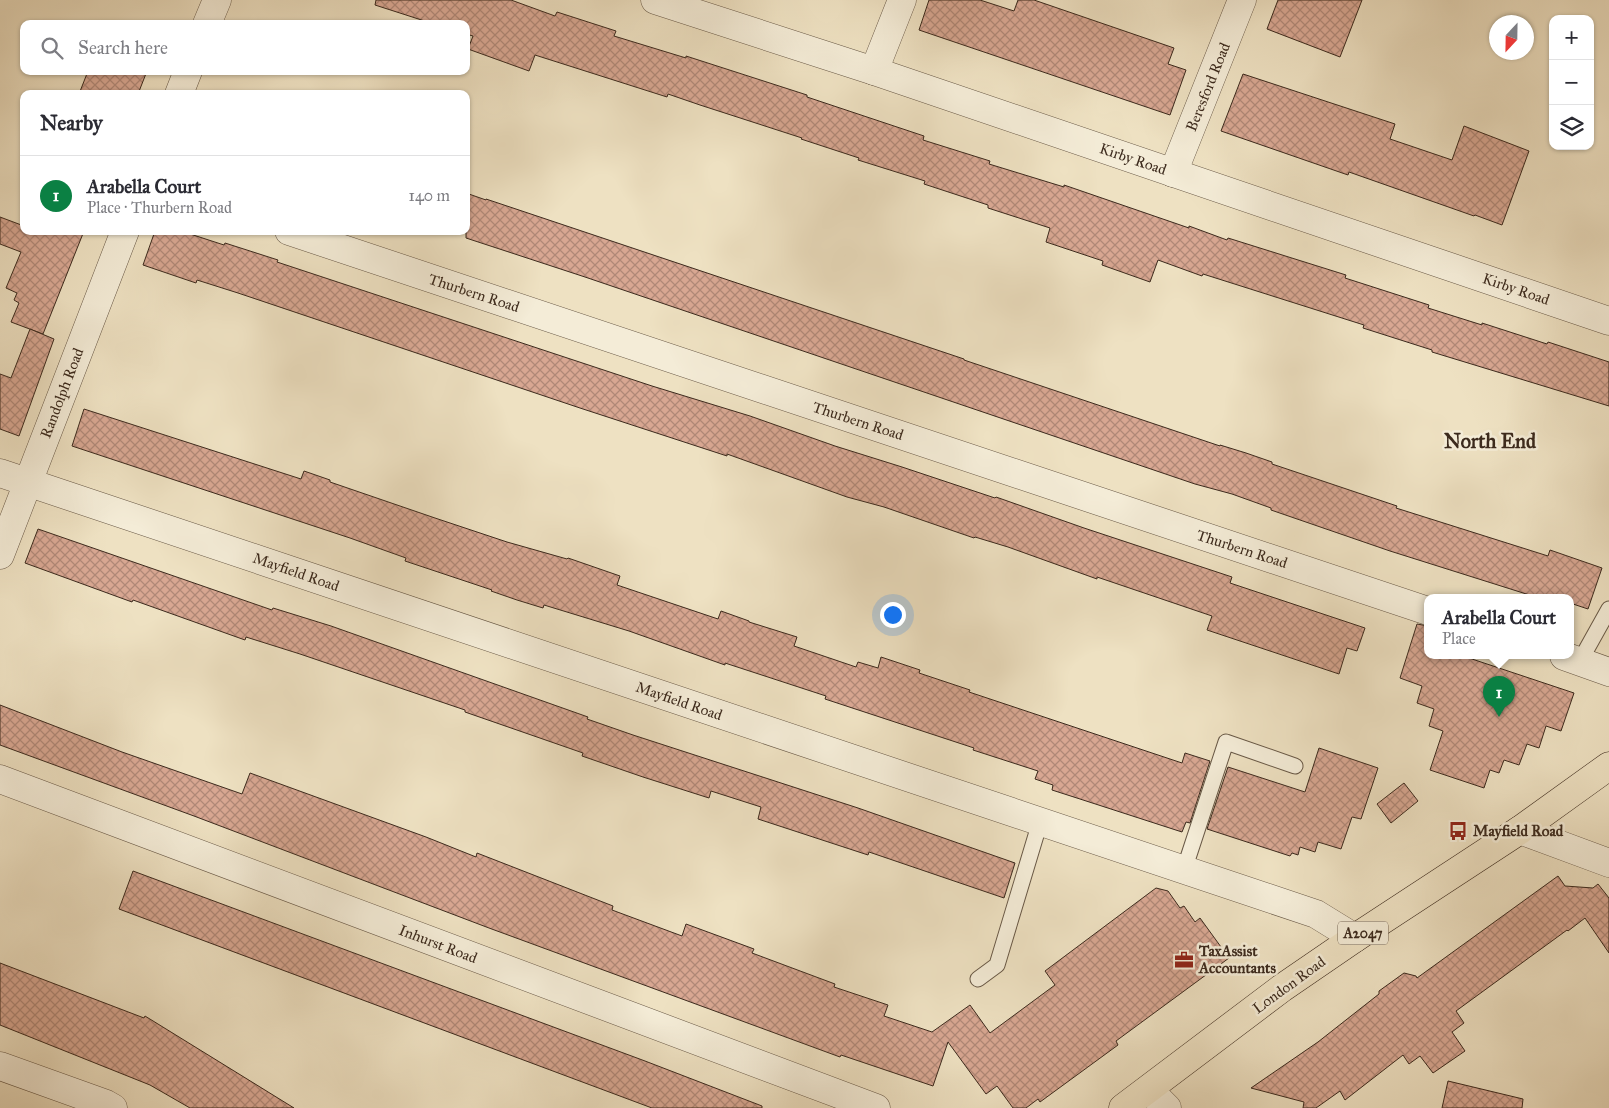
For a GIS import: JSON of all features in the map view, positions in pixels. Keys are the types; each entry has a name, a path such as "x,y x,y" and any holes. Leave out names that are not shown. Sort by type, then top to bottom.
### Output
{"main road":[{"name":"London Road","path":"1123,1108 1158,1099 1282,988 1520,830 1609,766"}],"street":[{"path":"209,20 217,0"},
{"name":"Kirby Road","path":"656,0 874,71 1609,321"},
{"path":"874,71 902,0"},
{"name":"Beresford Road","path":"1173,173 1242,0"},
{"path":"181,90 186,75"},
{"name":"Randolph Road","path":"0,555 123,235"},
{"name":"Thurbern Road","path":"301,235 1424,610"},
{"name":"Mayfield Road","path":"0,473 1316,914 1355,938"},
{"path":"1574,659 1609,672"},
{"name":"Inhurst Road","path":"0,779 876,1108"},
{"path":"1520,830 1609,863"},
{"path":"0,1066 113,1108"}],"lane":[{"path":"1574,655 1609,609"},
{"path":"1184,870 1226,742 1295,766"},
{"path":"978,979 997,965 1040,822"}],"building":[{"path":"376,0 511,0 555,16 557,12 616,31 614,36 686,58 686,56 807,95 807,97 924,136 923,140 990,161 989,164 1064,187 1064,185 1189,228 1189,226 1227,240 1228,238 1346,275 1345,278 1429,305 1428,308 1547,344 1548,342 1609,362 1609,406 1432,352 1432,350 1363,328 1364,325 1203,274 1202,276 1158,260 1150,282 1102,265 1103,261 1046,242 1050,228 988,208 988,205 924,184 925,181 858,160 859,158 802,138 668,94 667,97 535,55 529,71 470,50 473,36 470,35 470,20 422,20 375,5"},
{"path":"929,0 980,0 1014,11 1018,0 1034,0 1174,48 1168,64 1186,70 1170,115 919,30"},
{"path":"1278,0 1362,0 1340,57 1267,29"},
{"path":"1243,74 1395,124 1390,139 1452,160 1464,126 1529,151 1502,225 1349,172 1348,175 1221,131"},
{"path":"86,75 145,75 140,90 81,90"},
{"path":"470,194 1220,446 1246,453 1272,462 1272,464 1397,506 1396,508 1548,556 1550,550 1602,568 1588,609 1574,604 1574,594 1526,594 1390,551 1271,510 1271,508 1232,494 1195,484 466,238 466,235 470,235"},
{"path":"0,217 20,224 20,235 82,235 43,334 11,322 19,303 14,300 17,293 6,288 21,252 0,244"},
{"path":"154,235 193,235 224,245 225,243 278,260 277,262 652,386 750,416 835,446 996,497 1232,577 1230,583 1365,628 1357,651 1347,648 1339,674 1207,630 1212,616 1097,577 1097,579 1008,547 847,497 727,454 727,456 580,408 238,293 197,280 196,283 143,265"},
{"path":"30,329 54,339 19,436 0,429 0,374 11,378"},
{"path":"84,409 301,479 304,471 330,480 330,482 507,542 568,558 620,576 617,585 718,619 721,611 797,637 794,646 856,667 858,662 878,668 881,657 920,670 919,673 970,690 969,692 1182,763 1185,753 1210,761 1190,823 1186,822 1182,832 1052,790 1053,785 1035,779 1038,771 825,699 826,696 725,663 725,665 629,631 544,605 543,608 517,600 405,561 406,558 350,538 72,446"},
{"path":"38,529 272,610 273,608 331,626 588,717 587,719 633,735 858,808 1015,863 1004,898 869,852 868,855 758,819 761,807 711,791 709,798 643,777 582,756 583,753 465,712 465,710 300,654 246,637 245,640 25,563"},
{"path":"1417,624 1424,625 1424,659 1472,659 1574,693 1561,731 1546,726 1539,748 1527,744 1519,765 1504,760 1499,773 1490,770 1484,788 1430,770 1443,731 1429,726 1434,709 1417,703 1422,686 1400,678"},
{"path":"0,705 122,752 242,794 250,773 476,857 477,853 613,906 612,910 682,936 686,924 754,949 752,953 835,984 834,987 888,1005 884,1016 932,1032 970,1005 990,1033 1055,985 1045,971 1156,888 1168,891 1180,908 1184,906 1195,922 1200,918 1229,958 1116,1041 1118,1045 1040,1102 1038,1099 1026,1108 1013,1108 997,1086 986,1094 948,1042 933,1086 841,1055 840,1057 0,745"},
{"path":"1319,748 1378,768 1361,819 1352,817 1341,849 1318,842 1315,852 1300,847 1298,855 1292,853 1290,856 1207,829 1228,767 1305,792"},
{"path":"1404,783 1418,801 1391,823 1377,804"},
{"path":"133,871 645,1061 762,1106 762,1108 652,1108 119,909"},
{"path":"1558,876 1565,886 1593,888 1598,884 1609,898 1609,953 1585,918 1567,930 1456,1011 1464,1023 1452,1032 1465,1051 1433,1073 1420,1056 1409,1064 1403,1055 1345,1100 1340,1091 1316,1108 1303,1108 1304,1102 1251,1088 1318,1042 1379,994 1379,991 1404,973 1416,976 1417,978"},
{"path":"0,963 144,1018 145,1016 294,1108 190,1108 150,1085 0,1025"},
{"path":"1448,1081 1523,1099 1522,1108 1442,1108"}],"place":[{"name":"Arabella Court","path":"1499,717"},
{"name":"Mayfield Road","path":"1458,831"},
{"name":"TaxAssist Accountants","path":"1184,960"}],"district":[{"name":"North End","path":"1490,441"}]}
